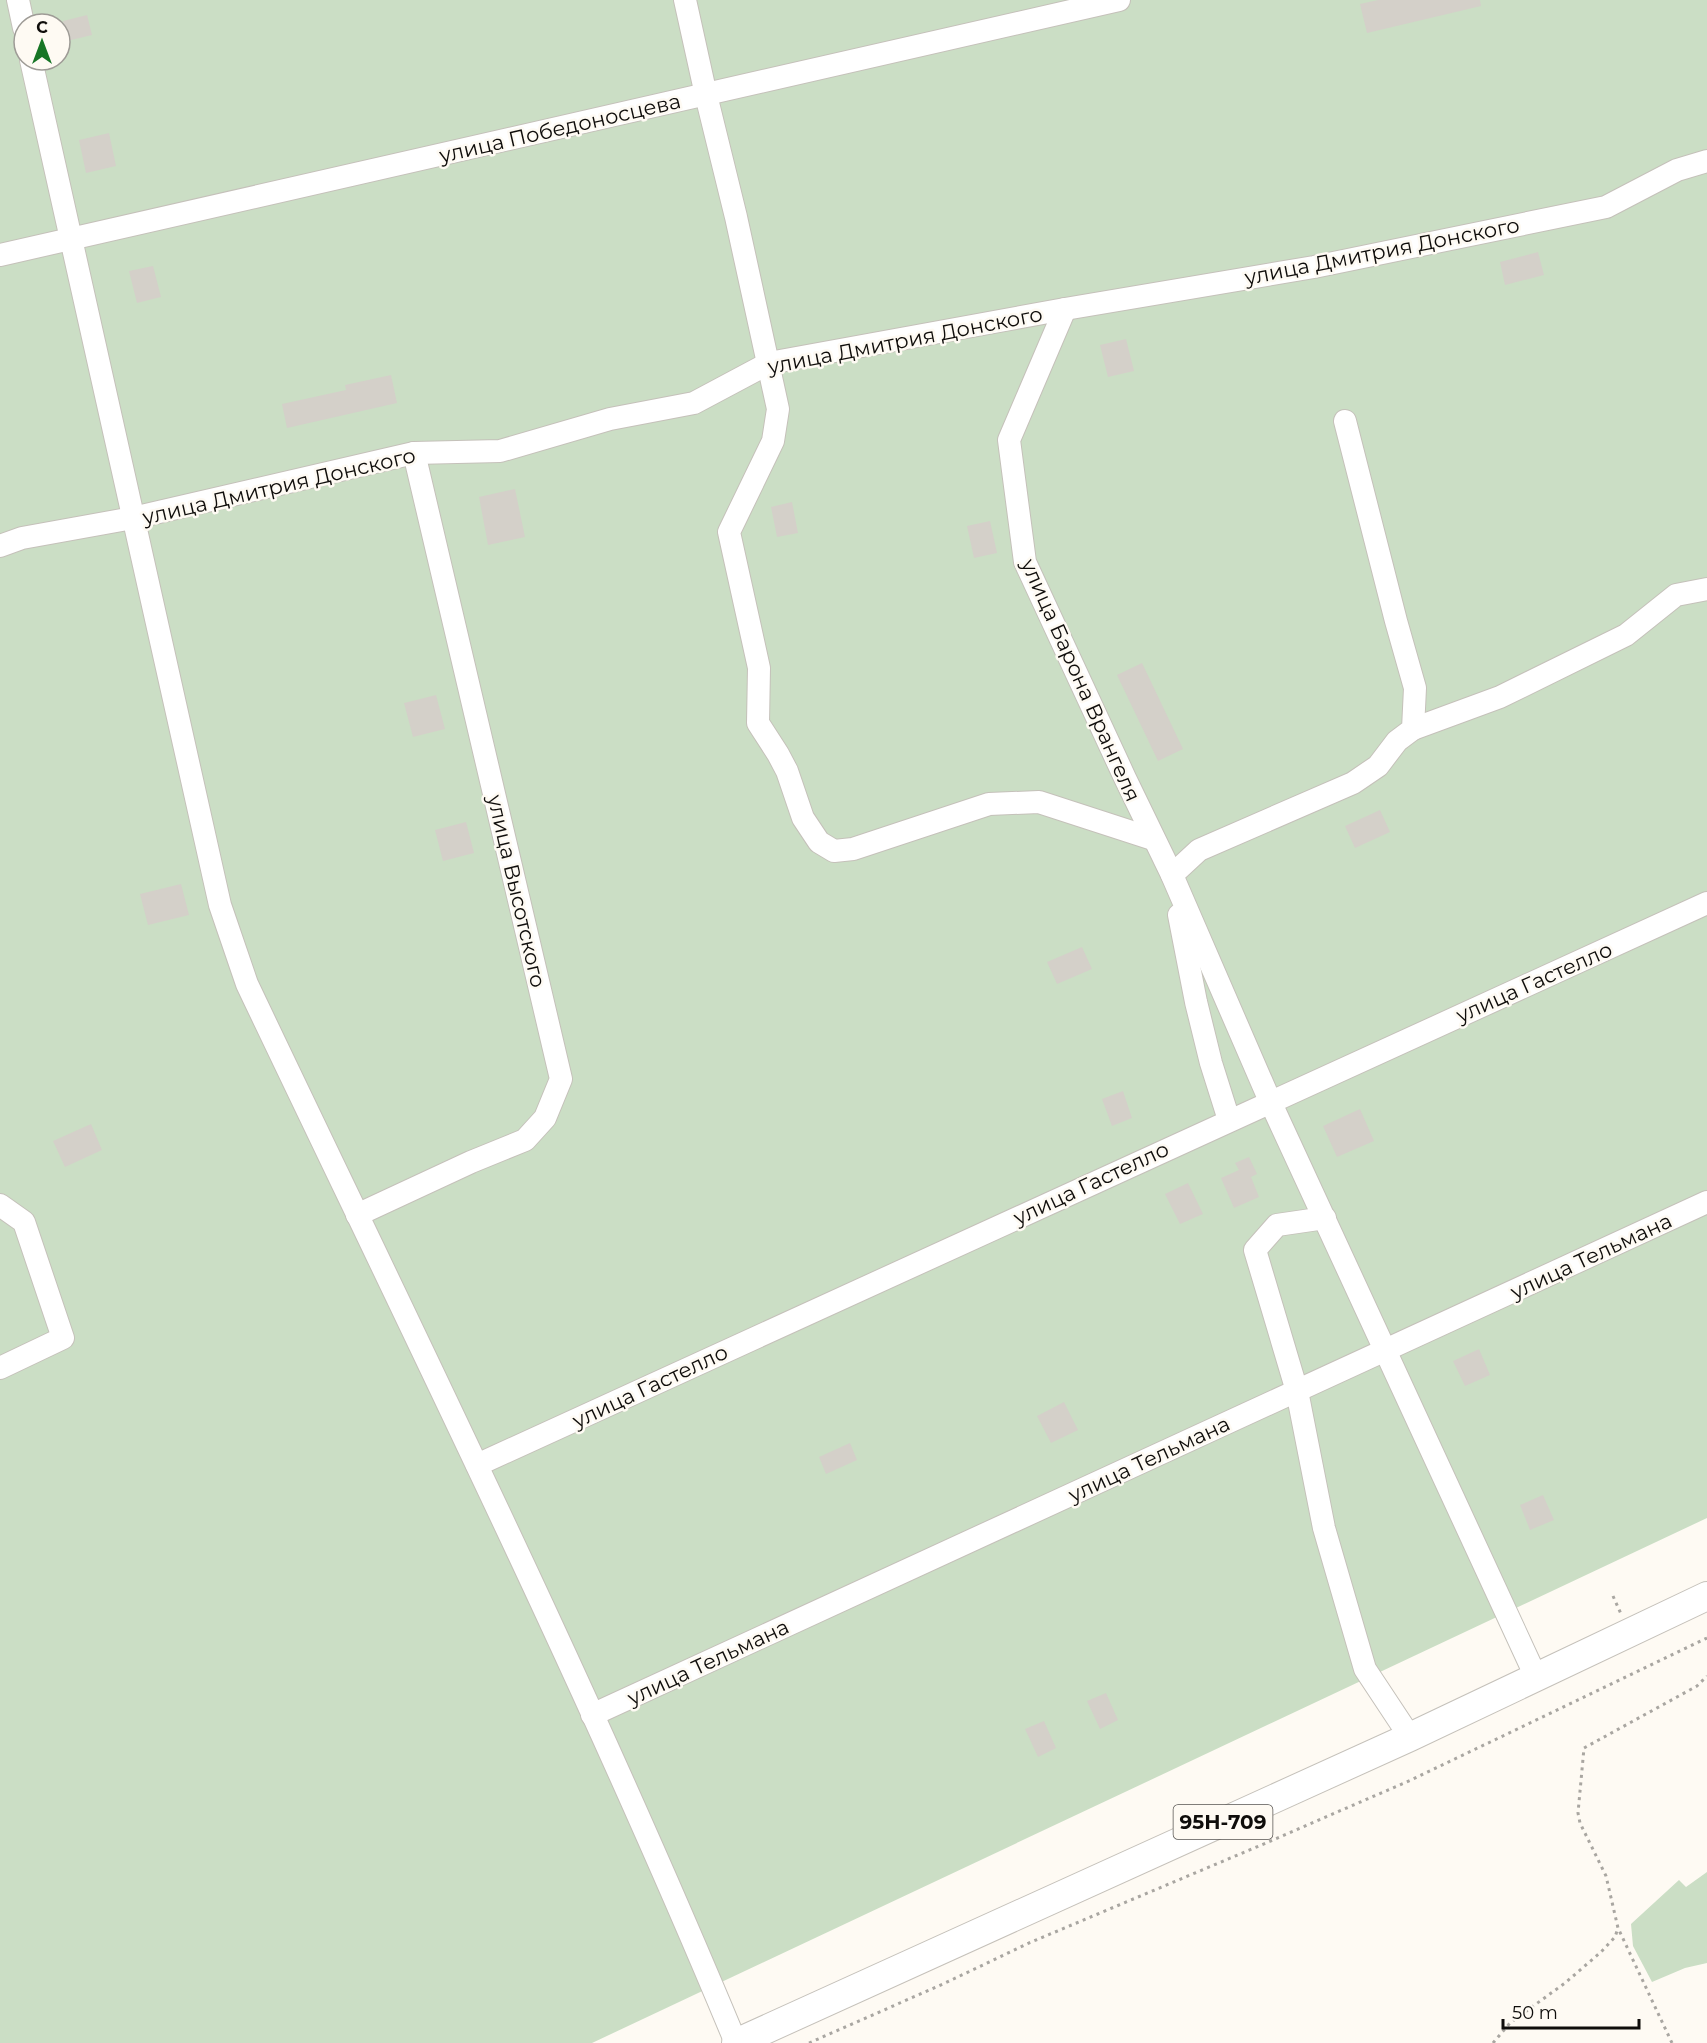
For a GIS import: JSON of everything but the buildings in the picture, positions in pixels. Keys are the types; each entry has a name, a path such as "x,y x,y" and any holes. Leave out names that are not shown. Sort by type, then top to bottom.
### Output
{"main road":[{"name":"95Н-709","path":"736,2043 1410,1737 1707,1596"}],"street":[{"path":"685,0 778,409 773,441 729,531 759,668 758,723 787,771 803,818 819,842 834,851 853,849 989,804 1039,802 1153,839"},
{"name":"улица Победоносцева","path":"0,255 1119,0"},
{"path":"34,72 220,905 247,984 477,1465 696,1945 736,2043"},
{"name":"улица Дмитрия Донского","path":"0,546 22,538 133,518 414,453 500,451 610,419 694,403 769,363 1065,309 1314,267 1606,207 1677,170 1707,161"},
{"name":"улица Барона Врангеля","path":"1065,309 1009,440 1025,562 1153,839 1172,875"},
{"path":"1345,421 1415,688 1413,729"},
{"name":"улица Высотского","path":"357,1215 471,1162 525,1140 546,1118 561,1079 414,453"},
{"path":"1172,875 1199,850 1353,783 1378,766 1397,741 1413,729 1500,697 1626,635 1676,595 1707,589"},
{"path":"1172,875 1270,1101 1536,1677"},
{"path":"1172,875 1196,1002 1211,1063 1229,1120"},
{"name":"улица Гастелло","path":"477,1465 1707,903"},
{"name":"улица Тельмана","path":"592,1715 1707,1202"},
{"path":"0,1205 24,1222 63,1338 0,1368"},
{"path":"1325,1218 1277,1225 1255,1250 1297,1391 1324,1528 1365,1669 1410,1737"}],"path":[{"path":"809,2043 1051,1933 1411,1780 1707,1638"},
{"path":"1672,2043 1618,1928 1606,1876 1580,1823 1578,1813 1584,1748 1697,1686 1707,1676"},
{"path":"1493,2043 1510,2023 1565,1983 1601,1952 1615,1937 1618,1928"}],"green space":[{"path":"0,0 1707,0 1707,1518 592,2043 0,2043"},
{"path":"1707,1872 1707,1963 1685,1968 1652,1982 1633,1946 1631,1924 1679,1880 1686,1887"}]}
